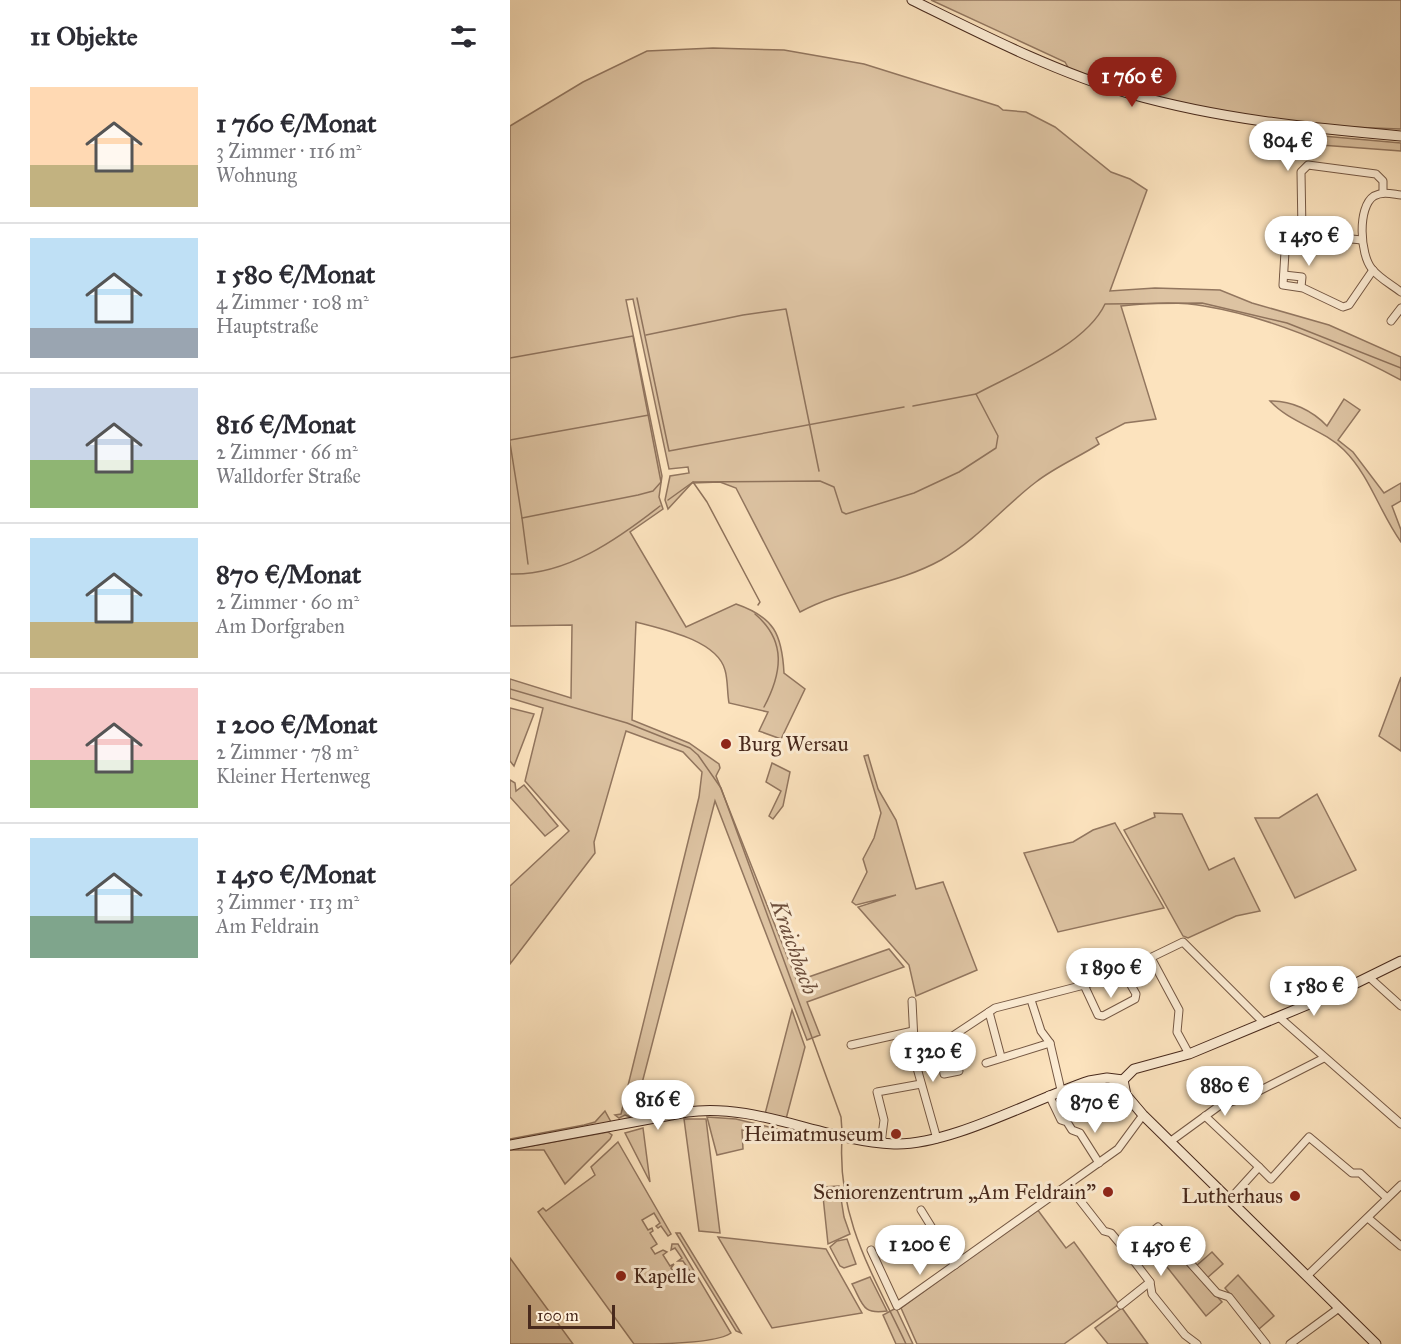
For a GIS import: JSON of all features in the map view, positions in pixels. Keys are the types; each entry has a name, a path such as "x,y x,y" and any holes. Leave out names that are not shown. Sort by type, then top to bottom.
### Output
{"street":[{"path":"912,0 1017,50 1129,94 1230,117 1401,136"},
{"path":"1300,229 1299,178 1303,168 1308,165 1376,174 1383,180 1383,193"},
{"path":"1401,195 1383,193 1375,195 1366,204 1362,240 1365,258 1372,270 1401,292"},
{"path":"1300,229 1310,235 1362,240"},
{"path":"1300,229 1286,235 1284,285 1301,287 1343,307 1348,305 1372,270"},
{"path":"1391,321 1401,308"},
{"path":"915,1061 963,1027 989,1012 1124,971 1183,942 1264,1023"},
{"path":"1151,958 1179,1010 1177,1032 1189,1054"},
{"path":"510,1145 687,1112 716,1109 736,1111 849,1140 912,1144 937,1139 1062,1090 1098,1079 1123,1080 1134,1069 1189,1054 1370,978 1401,961"},
{"path":"1084,985 1098,1015 1103,1016 1136,999 1136,994 1124,971"},
{"path":"1370,978 1401,1006"},
{"path":"1031,1000 1041,1032 1050,1043 1062,1090"},
{"path":"912,1001 915,1061 937,1139"},
{"path":"989,1012 1001,1057"},
{"path":"1279,1017 1401,1124"},
{"path":"851,1045 913,1031"},
{"path":"986,1063 1050,1043"},
{"path":"939,1046 944,1074 959,1071"},
{"path":"1171,1141 1219,1106 1249,1096 1324,1058"},
{"path":"1123,1080 1126,1095 1143,1114 1376,1344"},
{"path":"882,1143 884,1126 877,1092 921,1084"},
{"path":"1050,1095 1062,1120 1068,1122 1072,1130 1080,1133 1099,1163"},
{"path":"871,1250 897,1306 1121,1146 1143,1114"},
{"path":"1205,1116 1271,1179 1309,1137 1352,1173 1360,1173 1388,1198"},
{"path":"1230,1199 1259,1167"},
{"path":"1068,1185 1104,1231 1111,1233 1127,1252 1150,1282 1152,1294 1185,1335 1197,1344"},
{"path":"1307,1276 1401,1185"},
{"path":"921,1210 955,1265"},
{"path":"1368,1218 1401,1246"},
{"path":"1127,1252 1158,1227 1217,1293 1229,1297 1266,1344"},
{"path":"1121,1305 1150,1282"},
{"path":"1290,1344 1339,1308"}],"shaded area":[{"path":"931,0 1401,0 1401,129 1274,121 1211,111 1170,101 1069,69 1065,62"},
{"path":"713,48 784,50 864,64 998,106 1003,110 1026,112 1055,127 1111,172 1130,179 1147,190 1110,291 1155,288 1220,290 1252,303 1329,325 1401,357 1401,380 1306,335 1230,311 1184,303 1121,306 1156,419 1125,423 1096,438 1099,444 1043,477 979,533 941,560 906,575 834,597 800,612 736,488 720,482 692,483 668,509 665,500 670,476 689,473 688,467 669,469 633,299 626,300 662,476 659,497 663,509 630,532 686,627 736,604 749,609 767,621 774,629 781,648 784,673 805,689 781,739 759,731 768,712 729,703 725,670 720,660 711,651 687,637 636,622 632,720 689,743 719,764 720,768 716,776 797,981 889,949 904,967 807,1002 820,1035 807,1040 715,801 633,1118 625,1115 619,1118 615,1115 621,1114 699,797 702,772 683,752 626,731 594,842 595,853 510,964 510,886 569,831 525,781 543,708 510,698 510,679 571,698 572,625 510,626 510,126 583,82 647,51"},
{"path":"1268,131 1401,143 1401,151 1267,141"},
{"path":"1344,399 1360,410 1338,440 1353,452 1384,493 1401,483 1401,501 1392,506 1401,530 1401,542 1361,471 1344,450 1287,415 1270,401 1286,402 1301,407 1327,426"},
{"path":"1401,677 1401,751 1379,736"},
{"path":"510,708 534,714 514,766 510,761"},
{"path":"868,755 878,789 896,820 916,889 943,882 977,970 916,996 909,965 858,907 896,895 856,905 852,902 867,872 863,859 874,838 881,813 864,756"},
{"path":"772,763 790,772 783,806 773,819 769,816 781,791 766,782"},
{"path":"510,780 515,783 516,791 524,785 558,826 545,836 510,797"},
{"path":"1317,794 1356,870 1295,898 1255,818 1279,818"},
{"path":"1154,813 1182,814 1209,870 1234,858 1260,911 1236,916 1188,938 1183,936 1124,830 1155,817"},
{"path":"1115,823 1164,908 1058,932 1024,853 1073,842 1093,830"},
{"path":"792,1010 805,1047 786,1119 765,1114"},
{"path":"605,1111 611,1122 510,1141 510,1139 595,1122"},
{"path":"707,1117 736,1119 803,1135 798,1138 742,1130 743,1149 717,1155"},
{"path":"684,1119 706,1119 720,1233 699,1231"},
{"path":"643,1128 650,1182 625,1133"},
{"path":"608,1132 612,1135 610,1139 565,1184 544,1150 510,1150"},
{"path":"618,1142 671,1234 668,1236 661,1226 658,1228 656,1226 660,1223 654,1213 642,1220 648,1230 652,1228 653,1231 650,1233 657,1244 651,1248 655,1254 663,1250 667,1252 663,1255 670,1266 674,1264 671,1268 678,1279 690,1271 683,1261 678,1261 682,1258 675,1248 671,1250 672,1244 678,1244 731,1333 724,1337 700,1341 634,1344 538,1212 543,1208 546,1211 595,1175 591,1167"},
{"path":"839,1186 844,1217 850,1234 828,1244 822,1187"},
{"path":"1037,1209 1066,1248 1074,1242 1119,1304 1064,1344 917,1344 901,1308"},
{"path":"676,1233 680,1233 741,1333 736,1331"},
{"path":"1154,1233 1158,1233 1166,1242 1154,1253 1145,1240"},
{"path":"718,1237 826,1249 862,1313 772,1328"},
{"path":"847,1239 856,1264 844,1268 840,1266 830,1247 837,1241"},
{"path":"1176,1252 1222,1302 1206,1316 1163,1262"},
{"path":"1212,1252 1223,1264 1207,1278 1196,1266"},
{"path":"510,1258 573,1344 510,1344"},
{"path":"1238,1275 1274,1316 1259,1329 1225,1288"},
{"path":"870,1277 887,1311 873,1311 864,1306 852,1284"},
{"path":"896,1308 913,1344 896,1344 883,1315"},
{"path":"1122,1308 1148,1344 1108,1344 1095,1328"}],"waterway":[{"path":"637,298 669,451 904,407"},
{"path":"976,394 1066,345 1096,319 1105,304 1202,303 1287,323 1401,368"},
{"path":"646,335 743,315 786,309 819,471"},
{"path":"510,358 633,336 661,482 653,491 638,495 522,518 510,443"},
{"path":"693,482 820,481 834,487 842,512 846,514 914,493 959,472 996,448 998,436 976,394 913,406"},
{"path":"510,440 649,415"},
{"path":"668,500 693,482 707,502 760,602 758,605"},
{"path":"510,574 531,573 571,562 609,543 660,506"},
{"path":"522,518 528,564"},
{"path":"755,614 765,624 777,646 778,670 764,707"},
{"name":"Kraichbach","path":"510,689 627,723 690,748 698,755 721,788 841,1117 842,1131"},
{"name":"Kraichbach","path":"842,1139 842,1168 851,1221 870,1269 906,1344"}],"place":[{"name":"Burg Wersau","path":"726,744"},
{"name":"Heimatmuseum","path":"896,1134"},
{"name":"Seniorenzentrum „Am Feldrain\"","path":"1108,1192"},
{"name":"Lutherhaus","path":"1295,1196"},
{"name":"Kapelle","path":"621,1276"}]}
